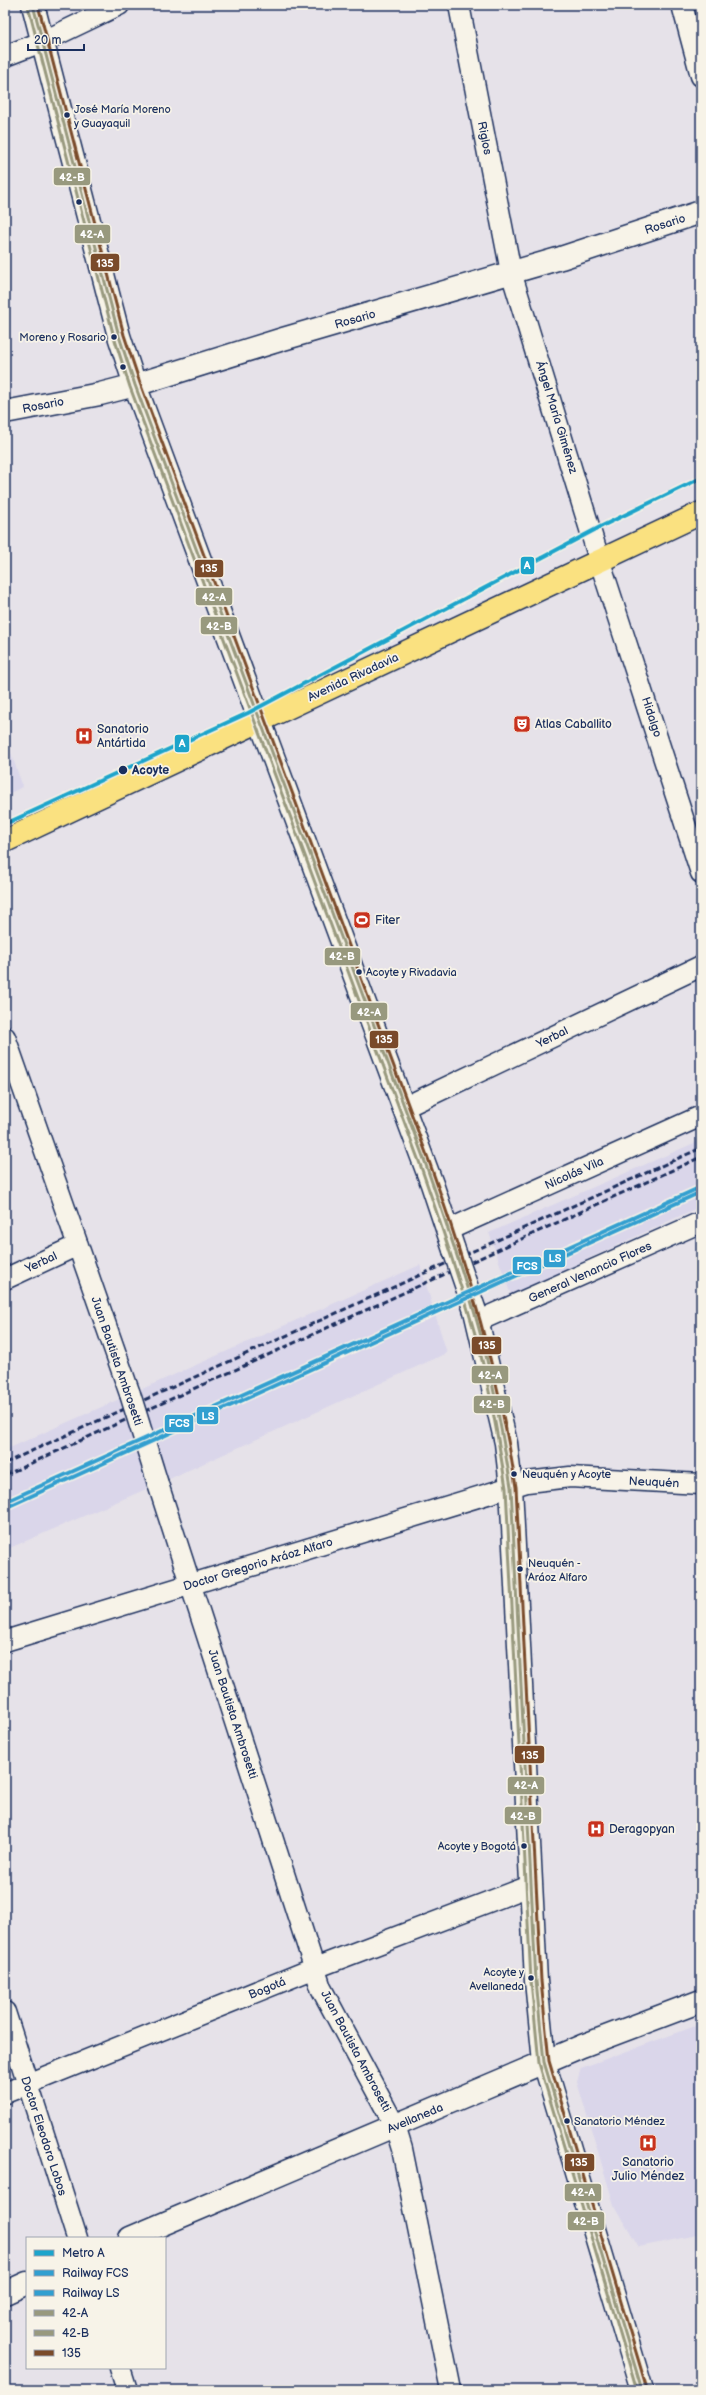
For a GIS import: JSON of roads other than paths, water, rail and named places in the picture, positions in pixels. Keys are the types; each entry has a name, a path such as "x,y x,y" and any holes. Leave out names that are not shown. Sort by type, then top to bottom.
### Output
{"main road":[{"path":"33,5 44,41 119,336 135,385 258,721 403,1108 451,1240 476,1316 506,1443 511,1487 530,1886 536,1981 544,2062 642,2390"},
{"name":"Rosario","path":"5,412 100,394 135,385 512,272 701,212"},
{"name":"Avenida Rivadavia","path":"5,841 258,721 600,562 701,513"},
{"name":"Avellaneda","path":"132,2237 544,2062 701,2001"},
{"path":"5,2293 26,2283"}],"street":[{"path":"5,56 44,41 119,5"},
{"name":"Riglos","path":"459,5 512,272"},
{"path":"682,5 701,76"},
{"name":"Ángel María Giménez","path":"512,272 600,562"},
{"name":"Hidalgo","path":"600,562 701,873"},
{"name":"Yerbal","path":"403,1108 701,966"},
{"name":"Juan Bautista Ambrosetti","path":"5,1037 130,1394 315,1968 328,2004 395,2126 402,2149 451,2390"},
{"name":"Nicolás Vila","path":"451,1240 701,1116"},
{"name":"General Venancio Flores","path":"476,1316 701,1222"},
{"name":"Yerbal","path":"5,1279 78,1245"},
{"name":"Neuquén","path":"511,1487 527,1482 570,1477 701,1484"},
{"name":"Doctor Gregorio Aráoz Alfaro","path":"5,1640 192,1585 511,1487"},
{"name":"Bogotá","path":"5,2092 315,1968 530,1886"},
{"name":"Doctor Eleodoro Lobos","path":"5,2012 77,2237"},
{"path":"120,2369 127,2390"}],"railway":[{"path":"5,1463 701,1148"},
{"path":"5,1475 701,1157"}],"metro line":[{"name":"A","path":"5,824 248,713 602,526 701,478"}],"rail line":[{"name":"FCS","path":"5,1502 701,1187"},
{"name":"LS","path":"7,1507 701,1192"}],"place":[{"name":"José María Moreno y Guayaquil","path":"67,115"},
{"name":"Moreno y Rosario","path":"114,337"},
{"name":"Atlas Caballito","path":"522,724"},
{"name":"Sanatorio Antártida","path":"84,736"},
{"name":"Acoyte","path":"123,770"},
{"name":"Fiter","path":"362,920"},
{"name":"Acoyte y Rivadavia","path":"359,972"},
{"name":"Neuquén y Acoyte","path":"514,1474"},
{"name":"Neuquén - Aráoz Alfaro","path":"520,1569"},
{"name":"Deragopyan","path":"596,1829"},
{"name":"Acoyte y Bogotá","path":"524,1846"},
{"name":"Acoyte y Avellaneda","path":"531,1978"},
{"name":"Sanatorio Méndez","path":"567,2121"},
{"name":"Sanatorio Julio Méndez","path":"648,2143"}]}
